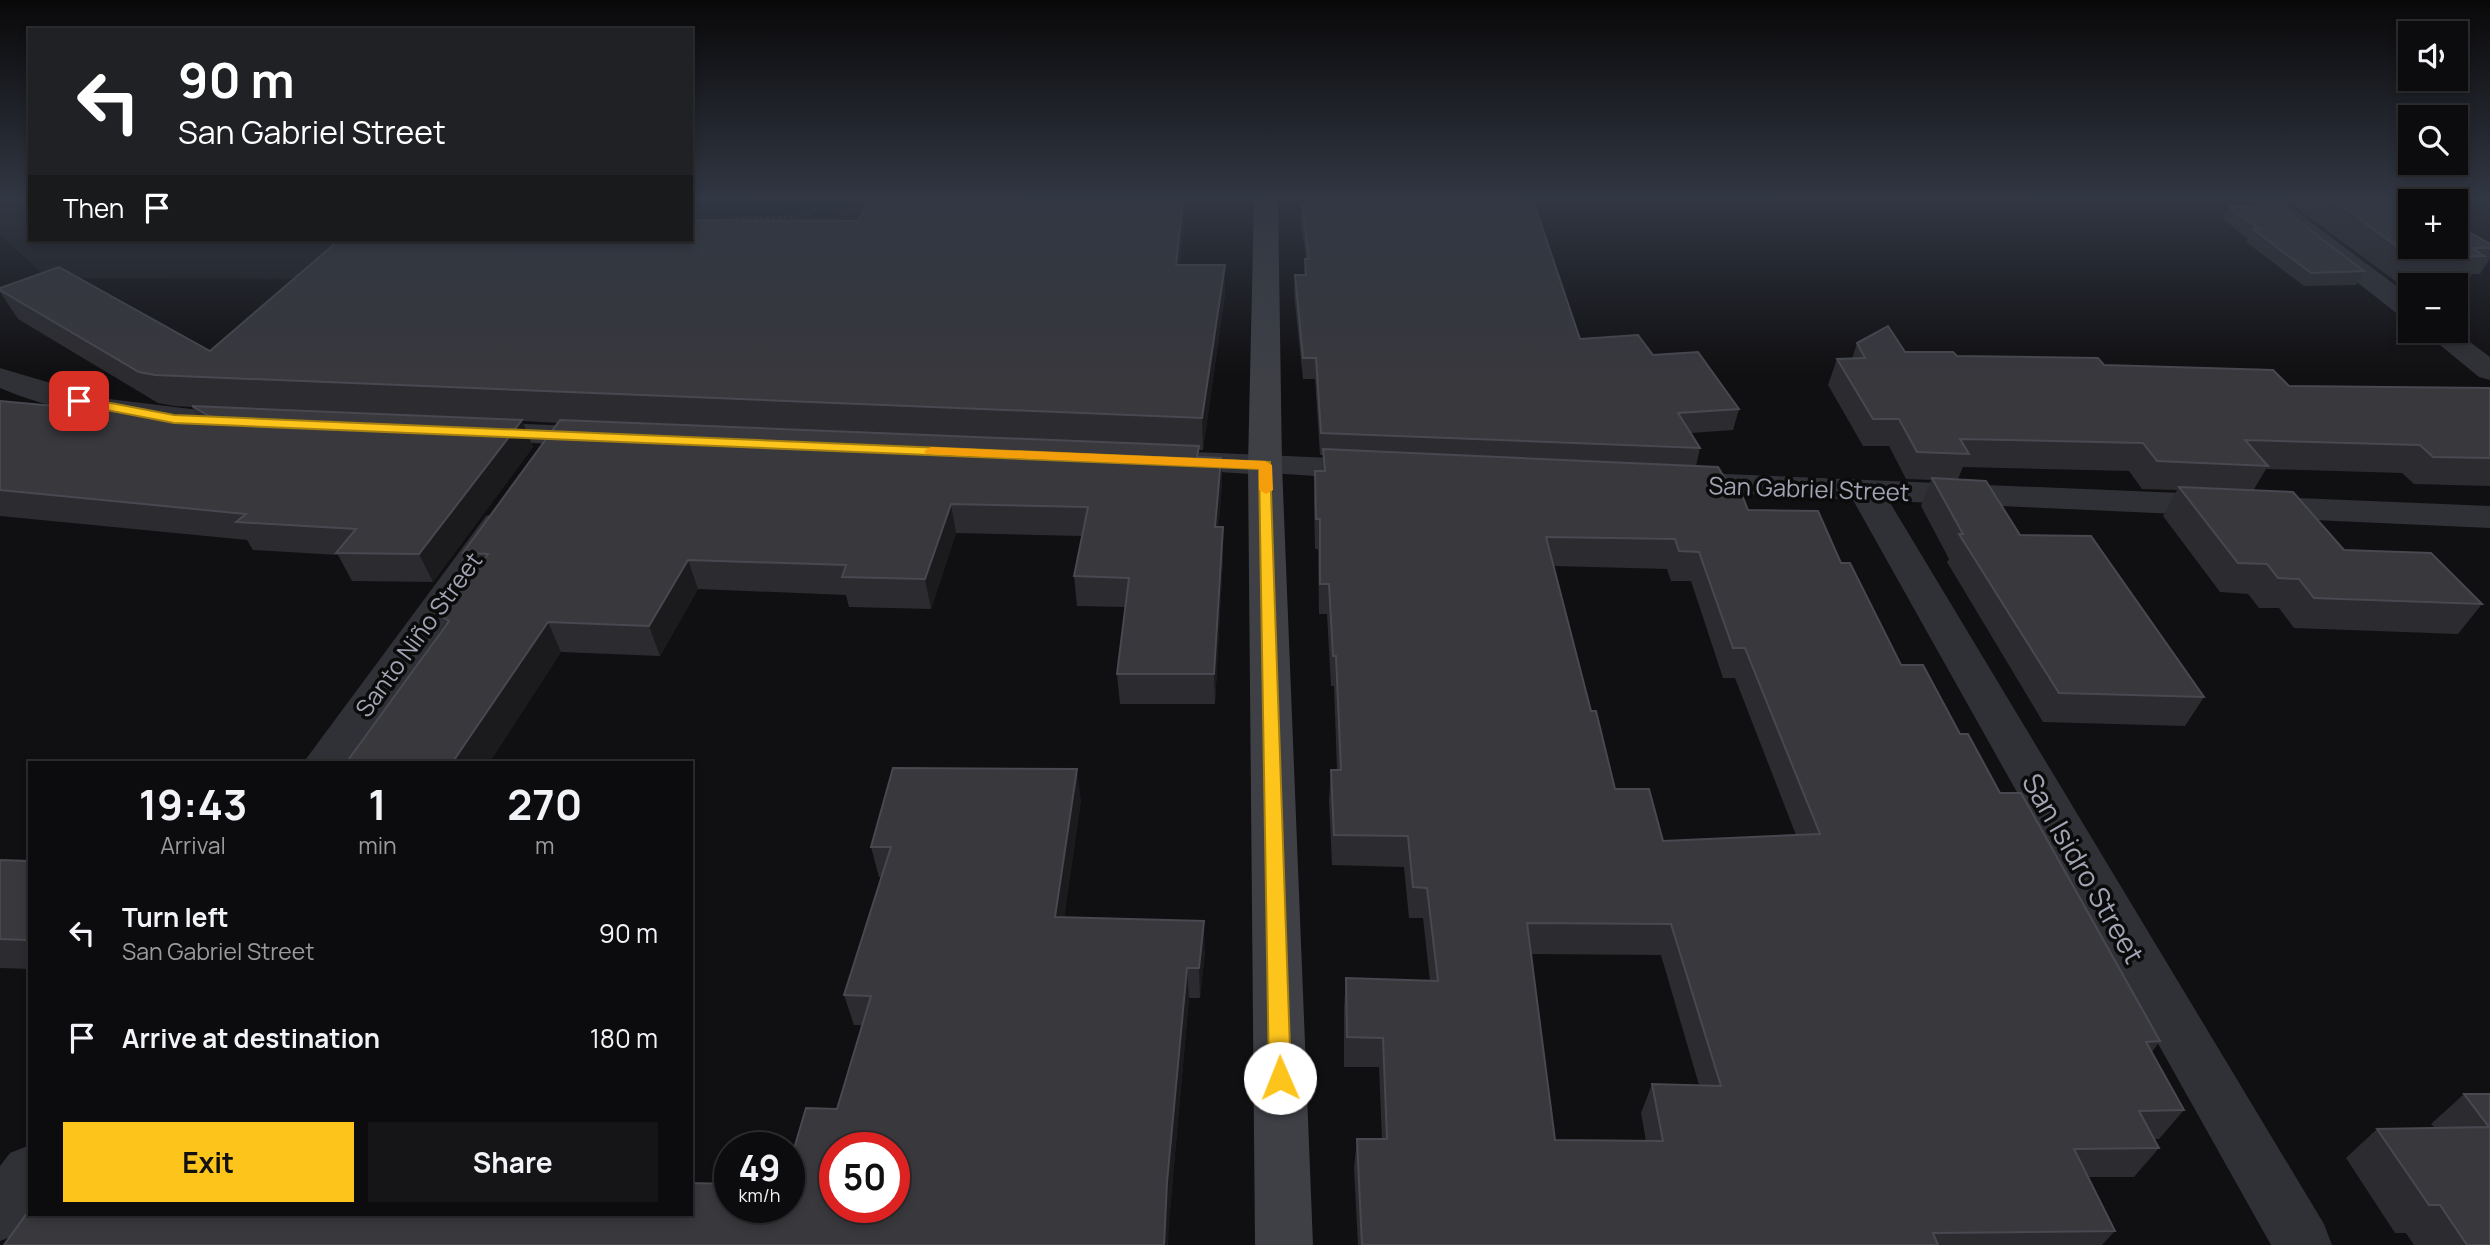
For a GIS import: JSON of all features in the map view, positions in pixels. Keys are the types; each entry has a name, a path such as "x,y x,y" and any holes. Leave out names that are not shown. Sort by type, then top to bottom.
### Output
{"main road":[{"path":"1266,258 1265,465 1284,1245"}],"street":[{"path":"2342,258 2398,301"},
{"path":"2453,343 2490,371"},
{"path":"0,377 32,392 174,419 243,422"},
{"path":"450,431 629,439"},
{"name":"Santo Niño Street","path":"325,761 560,436"},
{"path":"1141,460 1405,471"},
{"name":"San Gabriel Street","path":"1642,481 2490,517"},
{"name":"San Isidro Street","path":"1865,490 2303,1245"},
{"path":"0,1213 28,1175"}],"shaded area":[{"path":"25,258 974,258 966,281 46,278"}],"building":[{"path":"318,258 1177,258 1176,265 1225,265 1202,418 155,375 139,372 0,288 59,267 210,351"},
{"path":"1553,258 1580,339 1638,335 1653,355 1698,352 1739,409 1678,413 1700,448 1321,433 1316,358 1303,358 1295,275 1306,275 1305,259"},
{"path":"2291,258 2347,258 2364,271 2311,273"},
{"path":"1888,326 1905,352 1953,352 1957,356 2098,358 2104,365 2273,370 2289,386 2490,388 2490,458 2433,457 2420,445 2245,440 2268,466 2157,461 2143,443 1960,439 1969,454 1917,452 1899,419 1873,419 1837,359 1865,358 1857,343"},
{"path":"0,401 217,421 192,406 522,420 419,554 336,553 356,529 236,522 246,514 0,490"},
{"path":"560,420 1199,446 1197,457 1221,458 1215,527 1223,527 1214,674 1117,674 1129,578 1074,576 1088,507 951,504 925,579 842,577 846,565 688,560 649,626 548,622 453,761 347,761 449,621 442,617 488,554 463,553"},
{"path":"1323,449 1718,467 1729,485 1738,485 1748,510 1818,511 1841,563 1850,563 1901,665 1923,665 1960,734 1968,734 2000,793 2021,793 2160,1041 2146,1042 2184,1110 2139,1111 2159,1148 2074,1149 2115,1231 1933,1233 1938,1245 1362,1245 1357,1139 1387,1139 1383,1038 1347,1037 1346,978 1438,981 1427,888 1413,887 1408,836 1334,835 1331,770 1341,770 1336,656 1333,656 1329,584 1320,584 1320,519 1316,519 1315,471 1325,471","holes":["1546,537 1675,539 1679,551 1699,552 1733,648 1745,648 1820,834 1663,841 1649,789 1615,789 1596,711 1591,711","1527,923 1671,924 1721,1086 1652,1084 1663,1141 1555,1140"]},
{"path":"1932,478 1986,481 2020,535 2091,536 2204,697 2059,693 1959,534 1963,534"},
{"path":"2179,487 2293,492 2344,550 2431,553 2482,604 2314,598 2299,579 2278,578 2267,564 2238,563"},
{"path":"893,768 1077,769 1055,917 1204,921 1199,968 1187,968 1167,1182 1164,1245 4,1245 28,1212 28,1216 693,1216 693,1183 714,1184 714,1223 805,1223 805,1132 799,1132 806,1108 837,1109 871,996 844,995 891,847 871,847"},
{"path":"0,860 28,861 28,939 0,939"},
{"path":"2464,1094 2490,1094 2490,1245 2467,1245 2440,1205 2429,1205 2377,1129 2489,1127"}],"slow traffic":[{"path":"931,451 1265,465 1266,490"}],"route":[{"path":"79,401 174,419 1265,465 1280,1078"}]}
